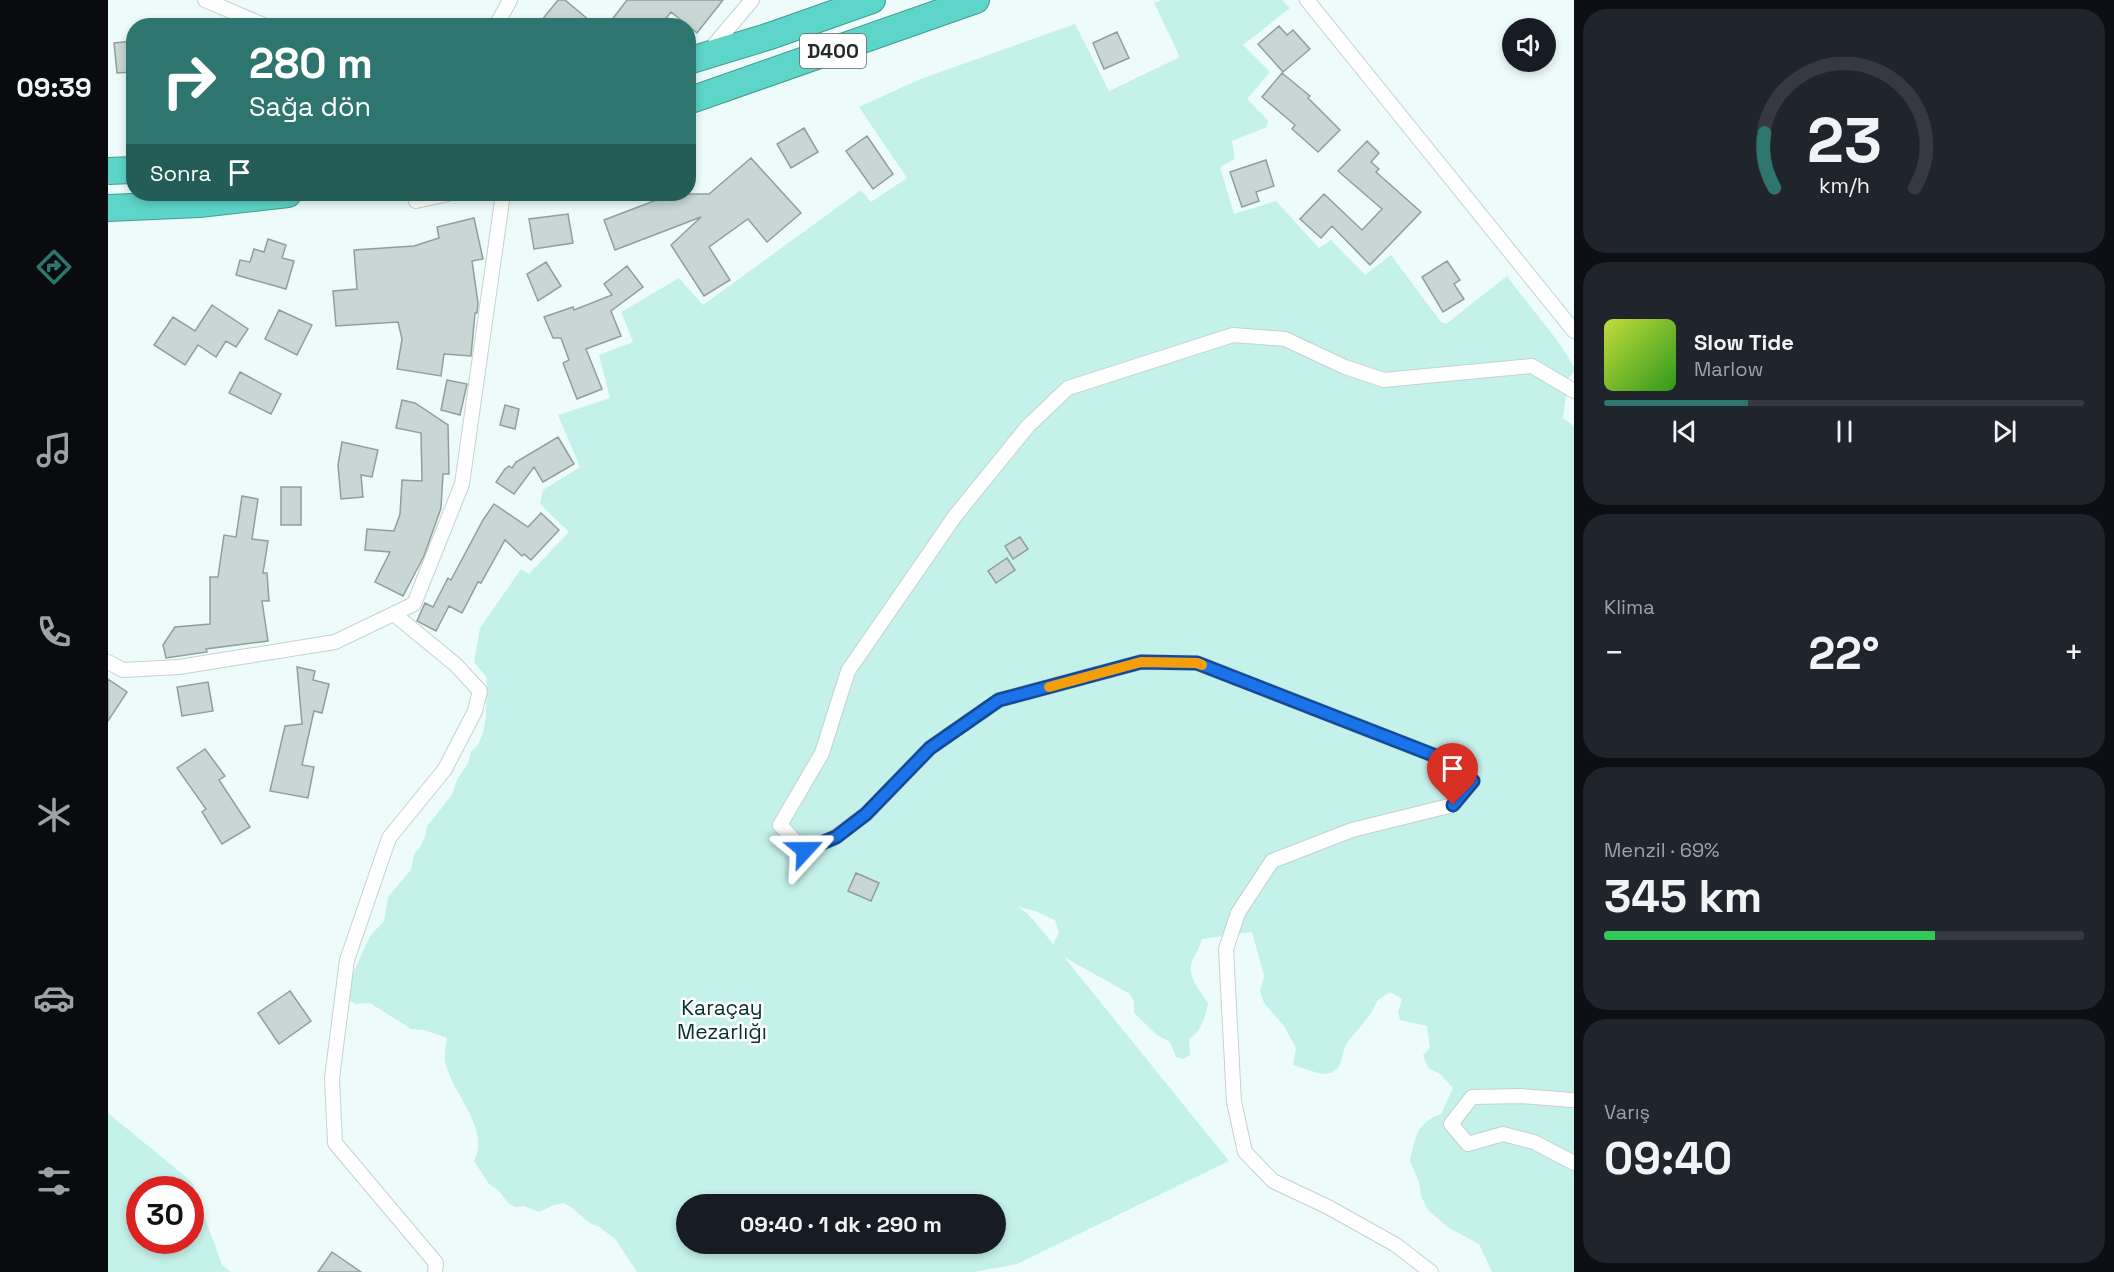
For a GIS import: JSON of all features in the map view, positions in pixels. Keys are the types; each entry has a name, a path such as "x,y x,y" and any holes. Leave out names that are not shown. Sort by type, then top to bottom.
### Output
{"highway":[{"name":"D400","path":"697,58 872,0"},
{"name":"D400","path":"696,98 976,0"},
{"path":"108,171 126,170"},
{"path":"108,208 226,201"}],"street":[{"path":"205,0 247,18"},
{"path":"500,18 510,0"},
{"path":"697,58 752,0"},
{"path":"1307,0 1574,331"},
{"path":"108,662 123,670 179,667 335,642 414,604 462,484 502,201"},
{"path":"1431,1272 1396,1245 1328,1207 1273,1181 1245,1152 1234,1102 1226,949 1238,913 1272,861 1352,830 1453,805 1473,781 1451,762 1197,663 1141,662 999,700 930,748 866,814 836,837 805,850 780,825 822,753 848,671 955,516 1028,426 1068,388 1233,334 1285,339 1345,367 1384,380 1532,366 1574,391"},
{"path":"394,614 456,665 480,691 475,711 445,769 389,838 347,960 332,1078 335,1143 436,1263 435,1272"},
{"path":"1572,1100 1521,1096 1472,1097 1451,1124 1468,1144 1503,1134 1534,1142 1574,1163"}],"green space":[{"name":"Karaçay Mezarlığı","path":"1162,0 1282,0 1290,8 1243,45 1270,72 1247,99 1268,120 1267,127 1232,141 1235,159 1220,167 1234,214 1276,201 1319,248 1331,240 1365,275 1391,255 1441,322 1446,324 1507,276 1551,332 1574,367 1568,379 1563,418 1574,426 1574,1272 1492,1272 1479,1244 1449,1228 1428,1210 1410,1161 1413,1145 1418,1132 1426,1122 1441,1114 1453,1088 1440,1074 1428,1068 1423,1055 1430,1048 1427,1026 1400,1020 1398,1012 1402,999 1390,992 1378,1000 1370,1015 1346,1044 1339,1067 1331,1073 1321,1074 1293,1065 1296,1048 1284,1026 1264,1003 1260,991 1264,976 1252,932 1202,939 1191,963 1191,969 1194,981 1208,1003 1202,1023 1189,1039 1190,1055 1183,1059 1176,1057 1170,1042 1157,1035 1134,1013 1134,1001 1130,994 1064,957 1229,1161 1017,1264 974,1272 637,1272 615,1239 598,1226 591,1224 571,1207 563,1203 539,1212 524,1206 516,1207 509,1204 499,1191 489,1184 474,1161 478,1148 474,1123 454,1086 445,1061 447,1038 424,1030 411,1029 370,1003 355,1004 348,999 350,980 370,936 384,921 388,897 411,870 414,854 425,837 427,826 452,795 471,752 478,745 483,733 486,717 487,678 474,662 480,628 521,569 529,574 569,532 540,504 543,490 580,467 558,415 610,398 599,355 633,342 621,312 679,278 703,305 861,190 871,202 907,178 859,107 918,80 1075,24 1109,91 1180,57 1154,3","holes":["1018,907 1035,911 1055,920 1059,933 1054,942 1055,946 1028,914"]},
{"path":"108,1113 185,1176 126,1176 126,1254 204,1254 204,1215 222,1265 231,1272 108,1272"}],"building":[{"path":"558,0 565,0 586,18 543,18"},
{"path":"627,0 723,0 697,33 696,18 678,18 671,12 666,18 613,18"},
{"path":"1279,26 1287,35 1293,30 1310,49 1283,72 1258,44"},
{"path":"1117,32 1129,58 1104,69 1093,43"},
{"path":"126,42 126,72 117,73 114,43"},
{"path":"1282,73 1310,96 1308,98 1340,130 1318,152 1292,129 1295,125 1262,97"},
{"path":"804,128 818,152 791,168 777,144"},
{"path":"867,136 893,174 873,189 846,151"},
{"path":"1367,141 1379,153 1371,162 1379,169 1376,172 1421,212 1370,265 1332,226 1321,238 1300,219 1324,194 1362,230 1382,209 1338,171"},
{"path":"751,158 801,213 767,242 748,219 709,247 730,280 704,296 671,245 701,217 615,250 604,220 654,201 696,201 696,194 709,194"},
{"path":"1266,160 1274,186 1256,192 1259,201 1242,207 1230,172"},
{"path":"568,214 573,243 534,249 529,219"},
{"path":"474,218 483,259 472,261 478,303 471,356 444,354 441,376 397,369 402,339 398,322 336,326 333,291 357,289 354,250 414,246 439,238 437,227"},
{"path":"268,239 286,245 282,258 294,261 286,289 236,275 240,260 250,262 254,249 264,252"},
{"path":"1447,261 1460,280 1454,284 1464,299 1443,312 1422,277"},
{"path":"546,262 561,286 538,301 527,274"},
{"path":"627,266 643,287 611,311 621,336 586,349 602,389 577,399 563,363 569,360 561,338 553,338 544,317 573,307 574,310 612,295 604,284"},
{"path":"212,305 248,329 236,347 226,341 216,357 198,345 185,365 154,345 173,317 195,331"},
{"path":"279,310 312,325 297,355 265,339"},
{"path":"240,372 281,394 271,414 229,393"},
{"path":"447,380 467,384 460,415 441,410"},
{"path":"402,400 415,403 448,425 449,474 443,474 441,508 424,556 403,596 375,582 390,552 365,550 367,529 394,531 400,514 402,480 422,481 421,433 396,428"},
{"path":"505,405 519,409 515,429 500,425"},
{"path":"558,437 574,464 543,482 534,467 514,494 496,482 509,466 512,468 516,462"},
{"path":"342,442 378,450 372,477 361,475 363,497 341,499 338,465"},
{"path":"281,487 301,487 301,525 281,525"},
{"path":"242,496 258,499 252,539 268,541 263,573 267,573 269,601 262,601 268,641 206,649 207,652 166,658 163,645 175,627 210,624 210,577 218,577 224,535 236,537"},
{"path":"494,504 528,527 541,513 559,530 531,560 524,554 522,556 505,540 481,583 478,582 462,613 449,606 436,631 417,621 425,603 433,607 448,578 451,580"},
{"path":"1020,537 1028,549 1013,559 1005,546"},
{"path":"1007,558 1015,570 996,583 988,571"},
{"path":"297,667 315,671 313,680 329,684 322,713 314,711 302,765 314,767 308,798 270,791 285,726 302,724"},
{"path":"108,679 127,692 108,721"},
{"path":"208,682 213,711 182,716 177,687"},
{"path":"205,749 225,776 219,780 250,827 222,844 202,812 206,809 177,768"},
{"path":"856,873 879,883 871,901 848,891"},
{"path":"290,991 311,1021 279,1044 258,1013"},
{"path":"332,1252 361,1272 318,1272"}],"slow traffic":[{"path":"1049,687 1141,662 1202,665"}],"route":[{"path":"805,850 836,837 866,814 930,748 999,700 1141,662 1197,663 1451,762 1473,781 1453,805"}]}
